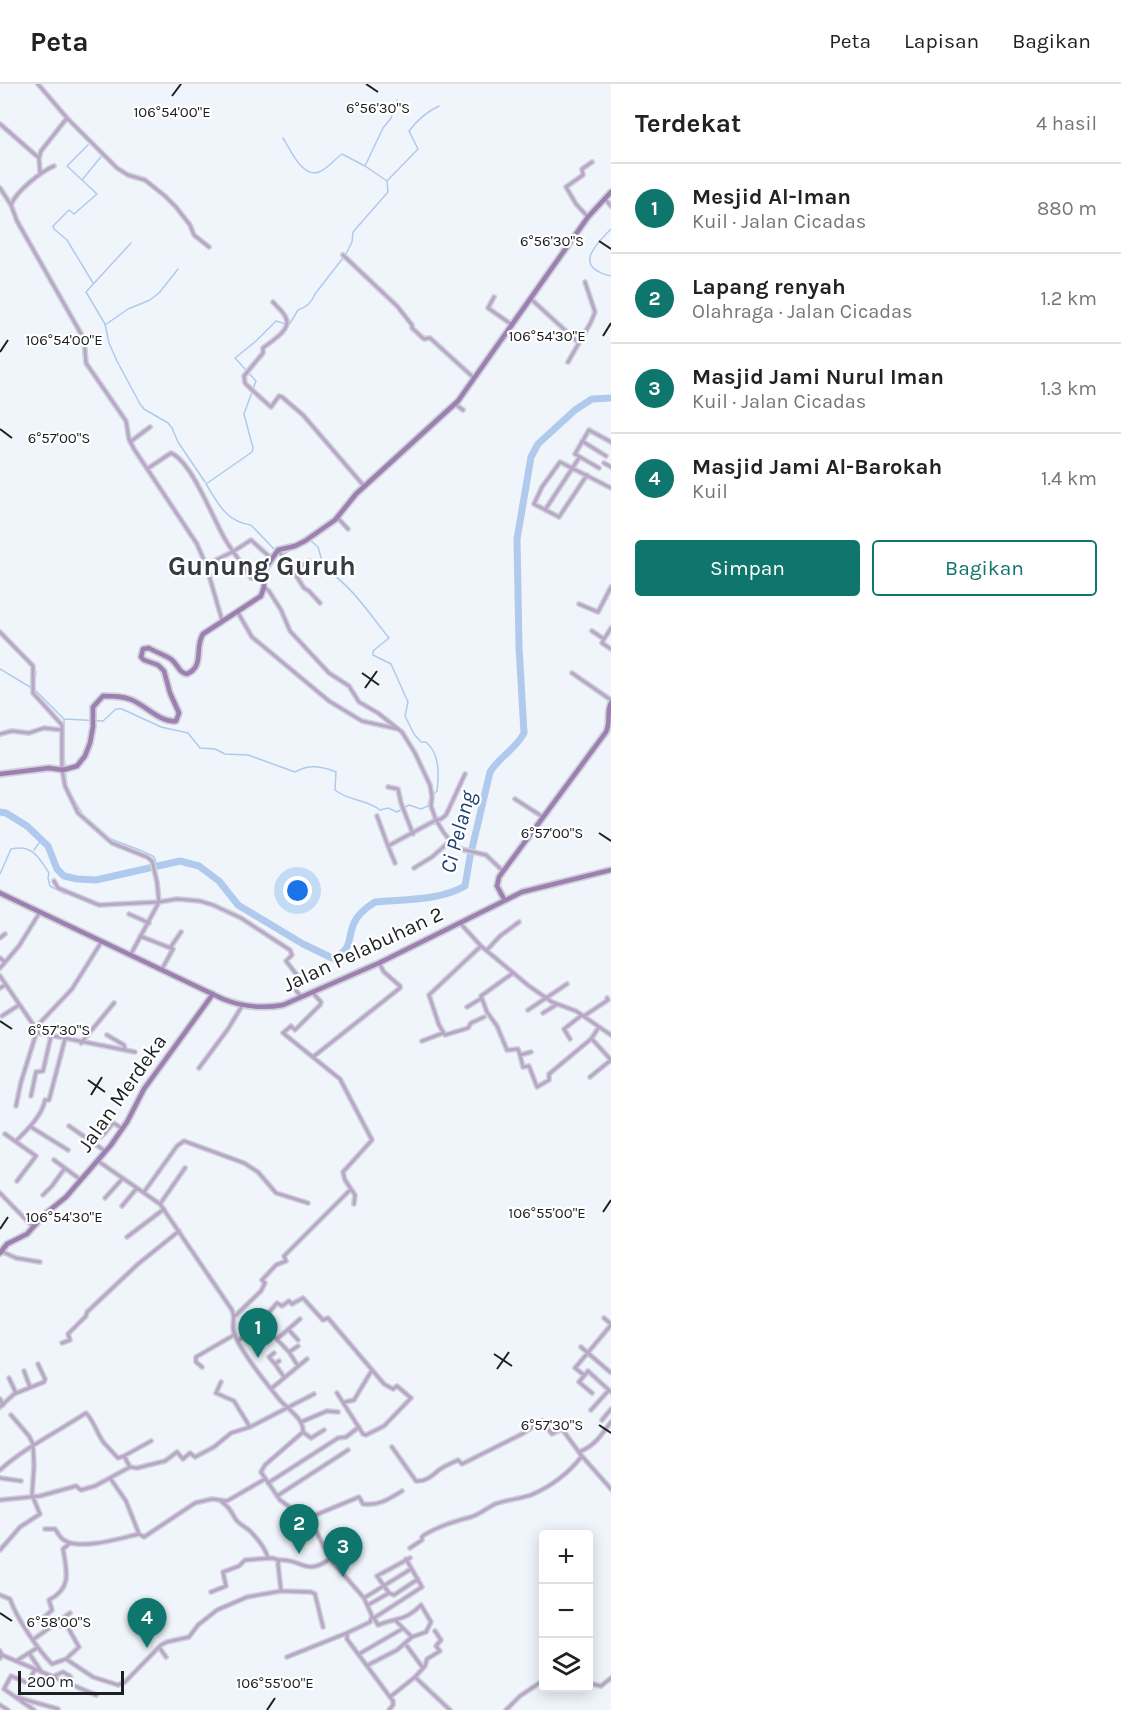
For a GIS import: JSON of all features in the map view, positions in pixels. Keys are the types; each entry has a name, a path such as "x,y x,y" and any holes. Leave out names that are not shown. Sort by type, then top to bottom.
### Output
{"street":[{"path":"38,84 67,118 117,168 128,175 146,180 165,196 190,225 194,235 209,247"},
{"path":"40,174 41,151 67,118"},
{"path":"0,124 39,158"},
{"path":"588,218 566,187 583,175 581,169 592,162"},
{"path":"11,205 20,192 40,174 54,166"},
{"path":"0,188 84,339 86,363 126,421 130,442 186,527 206,565 222,620"},
{"path":"147,469 171,453 178,457 201,491 225,539 252,578 263,572 278,550 305,541 337,517 364,486 455,404 588,218 611,192"},
{"path":"605,199 611,206"},
{"path":"343,255 397,306 412,328 424,339 430,338 475,379"},
{"path":"568,362 595,312 585,282"},
{"path":"494,297 488,308 511,324"},
{"path":"530,298 579,343"},
{"path":"273,302 286,318 287,326 263,348 263,353 244,376 245,383 271,406 279,396 303,415 364,486"},
{"path":"455,404 462,410"},
{"path":"130,442 150,427"},
{"path":"599,468 575,454 589,430 611,442"},
{"path":"582,441 606,456"},
{"path":"545,510 579,458"},
{"path":"587,475 559,517 533,502 558,463 562,462 587,475 611,488"},
{"path":"604,463 611,467"},
{"path":"337,517 348,529"},
{"path":"206,565 234,552 252,540 271,558"},
{"path":"278,550 304,588 320,603"},
{"path":"293,571 309,561"},
{"path":"0,774 40,769 64,770 77,766 89,747 93,727 93,707 103,696 129,699 167,721 176,721 179,713 164,671 158,665 144,660 141,652 148,648 170,658 182,673 190,673 198,664 200,638 222,620 259,598 264,587 263,572"},
{"path":"264,587 281,610 290,631 329,673 349,686 358,702 399,729 415,753 430,785 431,806 436,820 450,841 456,848 480,853 492,860 503,871"},
{"path":"579,604 598,612 610,590"},
{"path":"237,611 252,637 329,701 362,721 399,729"},
{"path":"611,628 602,644 611,649"},
{"path":"592,631 604,639"},
{"path":"4,633 22,650 33,666 35,677 33,693 60,721 65,786 78,813 83,820 112,843 152,861 159,902 130,954"},
{"path":"504,899 497,883 503,871 606,732 609,723 608,712 611,701 572,673"},
{"path":"0,734 12,731 28,733 44,728 62,730"},
{"path":"388,846 446,814 465,774"},
{"path":"388,788 398,789 413,834"},
{"path":"515,799 543,817"},
{"path":"377,816 395,863"},
{"path":"414,867 432,857 450,841"},
{"name":"Jalan Pelabuhan 2","path":"0,893 213,994 242,1006 273,1007 301,998 379,963 504,899 527,890 611,870"},
{"path":"54,881 58,888 99,905 177,899 200,901 233,914 290,950 292,955 286,961 299,978"},
{"path":"0,968 19,946 40,912"},
{"path":"129,914 149,923"},
{"path":"487,950 500,936 519,922"},
{"path":"460,923 481,946 546,998 556,1005 572,1009 611,1035"},
{"path":"170,948 181,932"},
{"path":"0,938 5,934"},
{"path":"140,936 173,951 162,969"},
{"path":"16,1106 36,1030 72,989 102,941"},
{"path":"444,1033 429,994 481,946"},
{"path":"0,958 5,962"},
{"path":"313,1057 400,987 394,978 384,972 379,963"},
{"path":"301,998 292,985 313,970"},
{"path":"467,1007 482,998 481,995 513,972"},
{"path":"0,976 36,1030 81,1043 135,1052"},
{"path":"528,1010 567,984"},
{"path":"0,988 5,985"},
{"path":"313,993 321,1005 295,1030 291,1026 283,1033 340,1079 372,1140 343,1172 345,1180 356,1195 354,1204"},
{"name":"Jalan Merdeka","path":"0,1252 7,1244 23,1237 45,1214 66,1197 105,1151 123,1129 144,1089 213,994"},
{"path":"482,998 507,1050 518,1049 523,1067 529,1066 537,1087 549,1080 549,1074 591,1039 599,1027"},
{"path":"570,1039 563,1030 608,1000 607,998"},
{"path":"81,1043 114,1003"},
{"path":"2,1016 19,1005"},
{"path":"543,1013 556,1005"},
{"path":"199,1068 242,1006"},
{"path":"422,1041 468,1028 471,1023 484,1017"},
{"path":"107,1035 124,1045 125,1050"},
{"path":"31,1096 37,1071 43,1071 51,1036"},
{"path":"16,1141 31,1126 44,1107 45,1100 50,1100 65,1039"},
{"path":"590,1077 611,1060 591,1039"},
{"path":"520,1055 531,1052"},
{"path":"107,1119 123,1129"},
{"path":"94,1142 113,1123"},
{"path":"31,1126 68,1150"},
{"path":"69,1126 105,1151"},
{"path":"5,1134 36,1156 17,1181"},
{"path":"144,1192 177,1146 184,1142 244,1163 258,1172 276,1192 308,1203"},
{"path":"54,1160 81,1179"},
{"path":"96,1160 160,1204 235,1316"},
{"path":"43,1195 65,1168"},
{"path":"160,1204 185,1168"},
{"path":"105,1198 123,1178"},
{"path":"122,1206 137,1188"},
{"path":"324,1430 311,1438 303,1432 301,1422 271,1389 234,1335 233,1329 235,1316 261,1291 265,1283 262,1280 276,1265 286,1261 284,1256 298,1240 351,1189"},
{"path":"0,1193 33,1227"},
{"path":"127,1237 164,1209"},
{"path":"62,1343 70,1340 68,1334 86,1316 87,1312 138,1264 179,1230"},
{"path":"0,1252 16,1258 40,1262"},
{"path":"238,1341 260,1323 277,1303 282,1306 289,1301 293,1304 303,1298 323,1320 328,1318 384,1384 392,1389 397,1386 411,1398 384,1426 366,1435 338,1393"},
{"path":"584,1375 575,1368 611,1325 604,1318"},
{"path":"277,1340 300,1319"},
{"path":"273,1327 269,1331 289,1352 298,1366"},
{"path":"288,1329 298,1340"},
{"path":"202,1366 196,1362 196,1358 234,1335"},
{"path":"289,1352 298,1346"},
{"path":"581,1347 610,1372"},
{"path":"274,1353 269,1357 285,1377"},
{"path":"271,1389 307,1359"},
{"path":"275,1364 279,1361"},
{"path":"1,1406 16,1393 45,1381 38,1364"},
{"path":"343,1402 354,1400 364,1387 372,1370"},
{"path":"24,1371 30,1387"},
{"path":"591,1410 610,1390 588,1371 579,1382 592,1394"},
{"path":"9,1378 16,1393"},
{"path":"221,1382 216,1393 234,1401 250,1426"},
{"path":"0,1500 40,1496 76,1486 81,1490 130,1467 137,1468 165,1461 177,1452 183,1459 190,1454 194,1457 214,1447 231,1433 314,1394"},
{"path":"0,1399 1,1406"},
{"path":"602,1420 611,1409"},
{"path":"301,1422 327,1411 338,1412"},
{"path":"0,1470 33,1444 87,1413 104,1442 110,1446 118,1458 151,1441"},
{"path":"0,1550 25,1522 39,1515 32,1495 33,1444 11,1415"},
{"path":"392,1447 419,1482 458,1460 462,1464 502,1445 541,1421 552,1434 562,1429 611,1489"},
{"path":"579,1452 602,1437 611,1422"},
{"path":"268,1483 359,1427"},
{"path":"303,1432 262,1469 261,1472 268,1483 301,1521 316,1531 330,1559 364,1598 378,1625 412,1614 421,1605 430,1621 426,1632 412,1637 397,1650 368,1665"},
{"path":"277,1496 348,1450"},
{"path":"124,1456 130,1467"},
{"path":"410,1548 423,1540 424,1535 441,1526 464,1516 471,1516 496,1504 531,1495 551,1485 571,1470 582,1456"},
{"path":"0,1478 21,1481"},
{"path":"110,1478 126,1501 139,1534 141,1537 146,1537 195,1503 212,1499 227,1502 265,1478"},
{"path":"301,1521 360,1497 362,1503 370,1505 383,1502 402,1491"},
{"path":"221,1501 233,1512 237,1521 256,1537 269,1558"},
{"path":"45,1529 55,1530 61,1538 70,1543 97,1543 139,1534"},
{"path":"40,1620 52,1610 49,1600 63,1590 67,1571 63,1549 70,1543"},
{"path":"287,1657 366,1625 422,1585 408,1558 377,1575 389,1593 394,1596 418,1579"},
{"path":"211,1592 227,1584 224,1572 239,1566 245,1560 284,1559 312,1567 330,1559"},
{"path":"279,1560 281,1591"},
{"path":"364,1598 412,1569"},
{"path":"66,1659 93,1677 118,1685 125,1682 159,1647 167,1642 189,1637 198,1625 216,1610 247,1597 281,1591 315,1594 323,1627"},
{"path":"368,1605 389,1593"},
{"path":"0,1594 10,1599 13,1608 38,1647 52,1664 66,1659 79,1647 66,1624 61,1626 57,1621"},
{"path":"34,1639 70,1613"},
{"path":"396,1621 412,1637"},
{"path":"358,1654 402,1629"},
{"path":"390,1696 415,1677 427,1659 440,1651 436,1646 441,1640 435,1631"},
{"path":"347,1633 349,1644 368,1665 386,1694 390,1696 393,1703 389,1710"},
{"path":"407,1646 423,1668"},
{"path":"16,1661 38,1647"},
{"path":"159,1647 166,1657"},
{"path":"29,1653 42,1673"},
{"path":"1,1655 96,1695"},
{"path":"34,1669 28,1683 11,1676 4,1689 34,1710"},
{"path":"52,1677 63,1672 70,1676 72,1683"},
{"path":"415,1677 449,1710"},
{"path":"593,1684 601,1686 611,1678"},
{"path":"506,1710 520,1696 539,1683"},
{"path":"14,1697 48,1709 58,1709"},
{"path":"0,1705 8,1710"}],"waterway":[{"path":"387,181 365,166 383,128 391,118 397,100"},
{"path":"275,550 251,525 229,516 206,484 252,452 253,448 244,414 256,381 235,358 276,321 289,325 298,310 310,302 346,254 352,242 353,232 388,192 387,181 418,149 409,131 422,116 439,106"},
{"path":"283,138 297,161 307,171 313,173 322,171 342,154 365,166"},
{"path":"82,180 67,166 88,145"},
{"path":"93,283 67,240 53,226 69,210 74,214 97,194 82,180 104,153"},
{"path":"611,229 593,249 590,256 593,267 611,276"},
{"path":"131,243 86,292 105,324 109,343 140,404 144,409 168,423 205,482"},
{"path":"105,325 128,309 150,300 159,293 178,269"},
{"name":"Ci Pelang","path":"0,812 6,813 27,826 48,846 57,869 64,876 96,880 180,861 199,866 219,881 238,905 303,944 332,958 343,952 356,920 375,902 433,897 465,886 490,772 517,744 524,733 519,647 517,539 531,457 538,444 575,410 592,399 611,398"},
{"path":"0,669 35,690 64,719 103,721 116,709 122,709 161,727 188,733 200,748 215,749 225,754 248,755 295,772 315,767 336,772 335,790 380,810 388,808 397,812 409,805 421,809 428,806 430,797 437,791 438,771 434,752 426,742 421,742 414,734 405,716 408,702 391,664 373,655 373,651 389,638 351,591 324,568 318,547 310,540 308,541"},
{"path":"281,555 293,549"},
{"path":"0,630 34,664 36,673 34,683"},
{"path":"64,720 67,787 83,815"},
{"path":"107,837 151,855 155,859 156,867"},
{"path":"34,850 41,840"},
{"path":"0,874 11,849 24,848 34,853 42,862 49,873 50,886 65,894"}],"place":[{"name":"Mesjid Al-Iman","path":"258,1358"},
{"name":"Lapang renyah","path":"299,1554"},
{"name":"Masjid Jami Nurul Iman","path":"343,1577"},
{"name":"Masjid Jami Al-Barokah","path":"147,1648"}],"district":[{"name":"Gunung Guruh","path":"262,566"}]}
